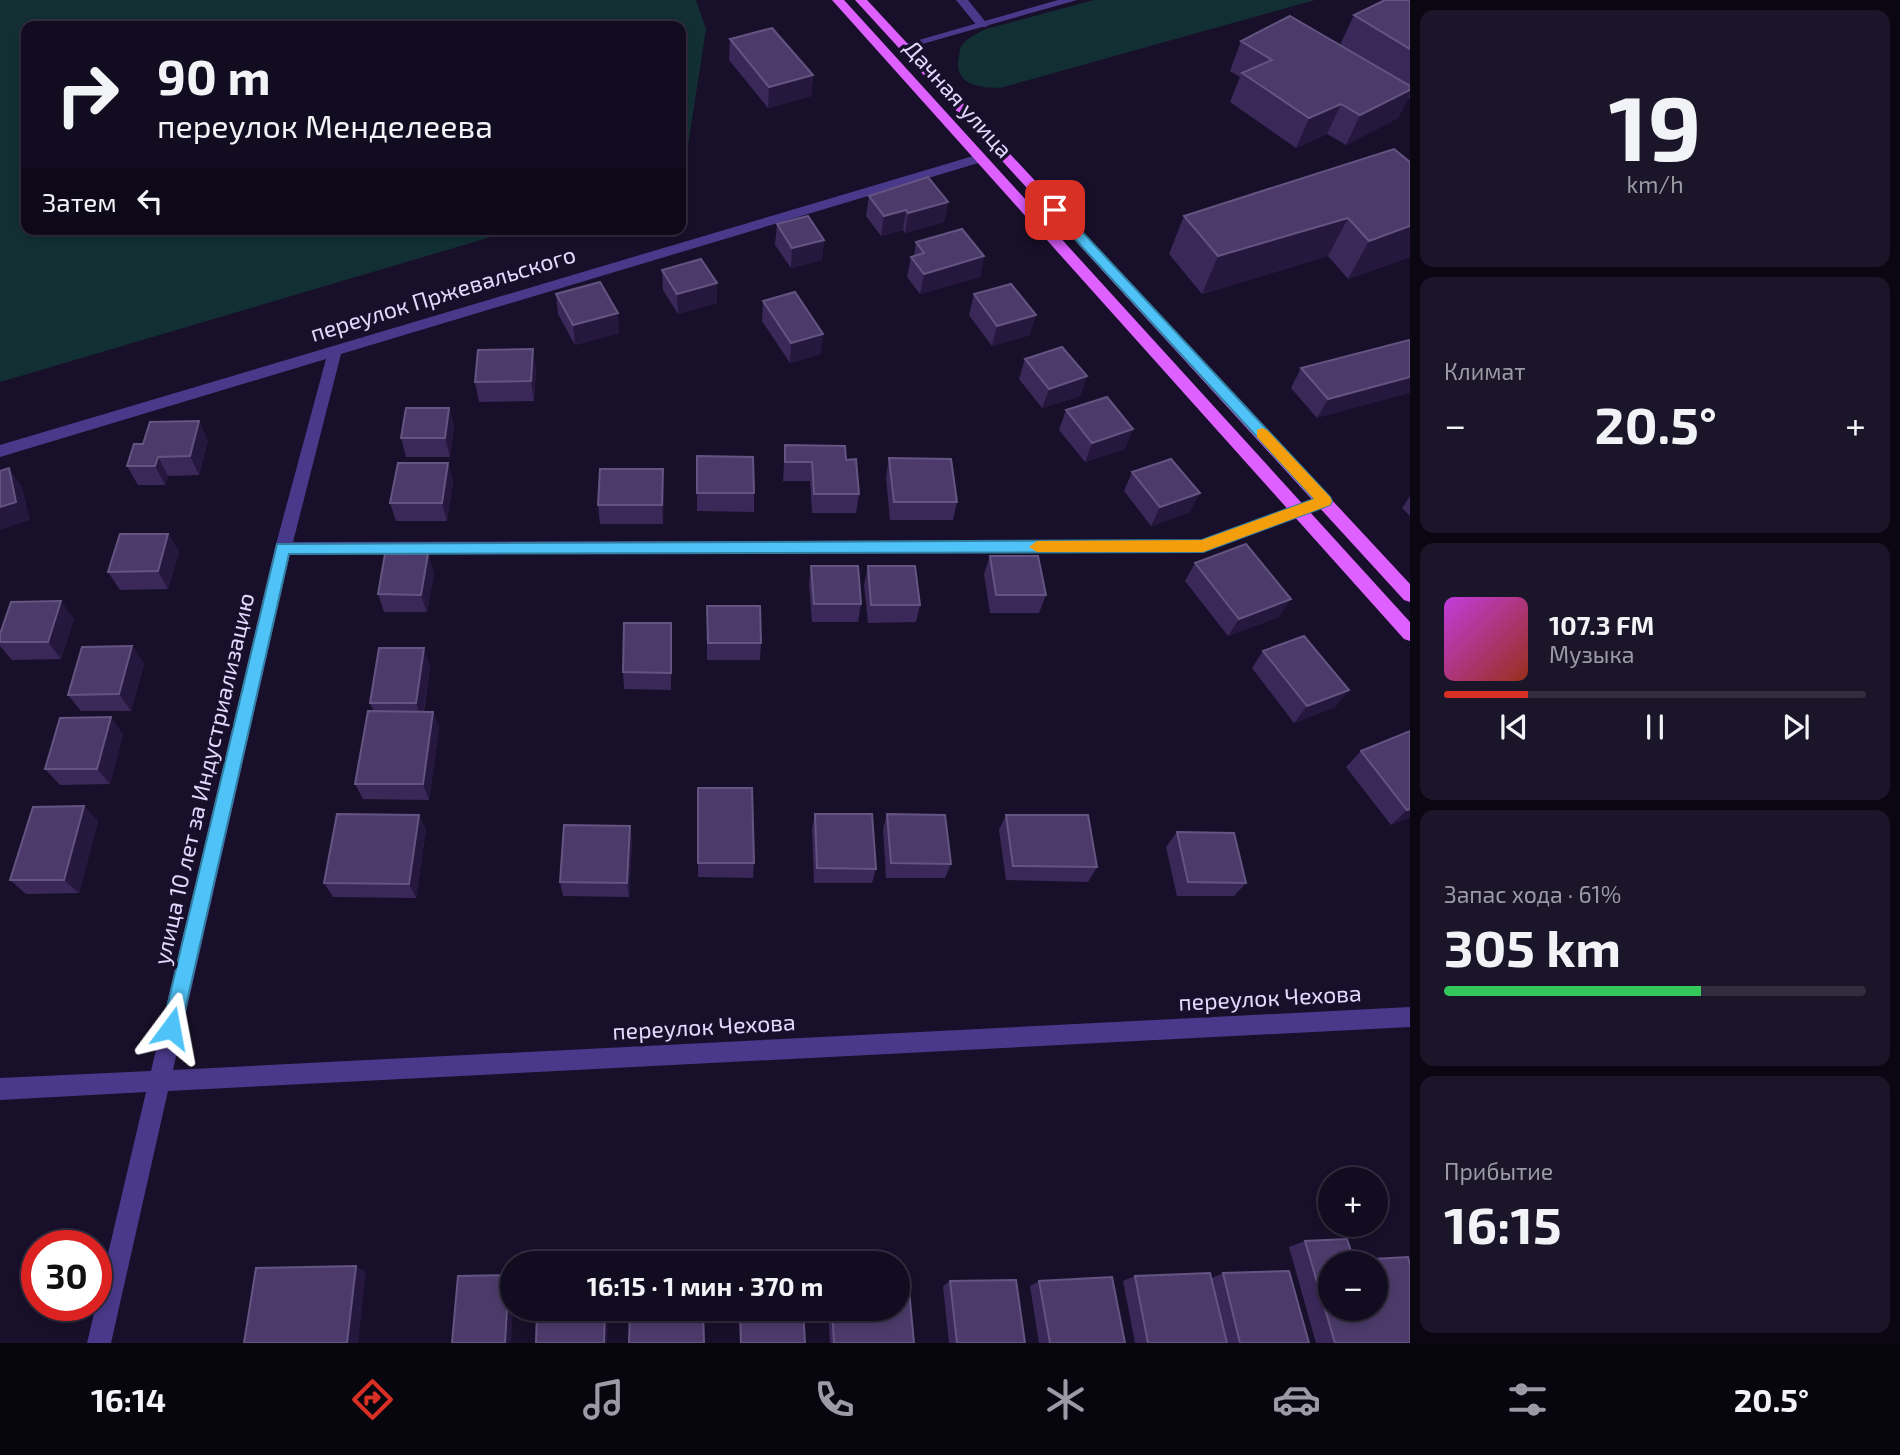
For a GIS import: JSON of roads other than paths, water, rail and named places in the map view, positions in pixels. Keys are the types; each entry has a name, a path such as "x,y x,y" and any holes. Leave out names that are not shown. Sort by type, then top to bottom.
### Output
{"main road":[{"name":"Дачная улица","path":"838,0 1410,634"},
{"name":"Дачная улица","path":"861,0 1410,595"},
{"path":"884,52 904,46"},
{"path":"1300,511 1324,501"}],"street":[{"path":"962,0 982,25"},
{"path":"904,46 1071,0"},
{"name":"переулок Пржевальского","path":"0,451 980,158"},
{"name":"улица 10 лет за Индустриализацию","path":"99,1343 282,548 335,351"},
{"path":"282,548 1203,546 1300,511"},
{"name":"переулок Чехова","path":"0,1089 1410,1017"}]}
